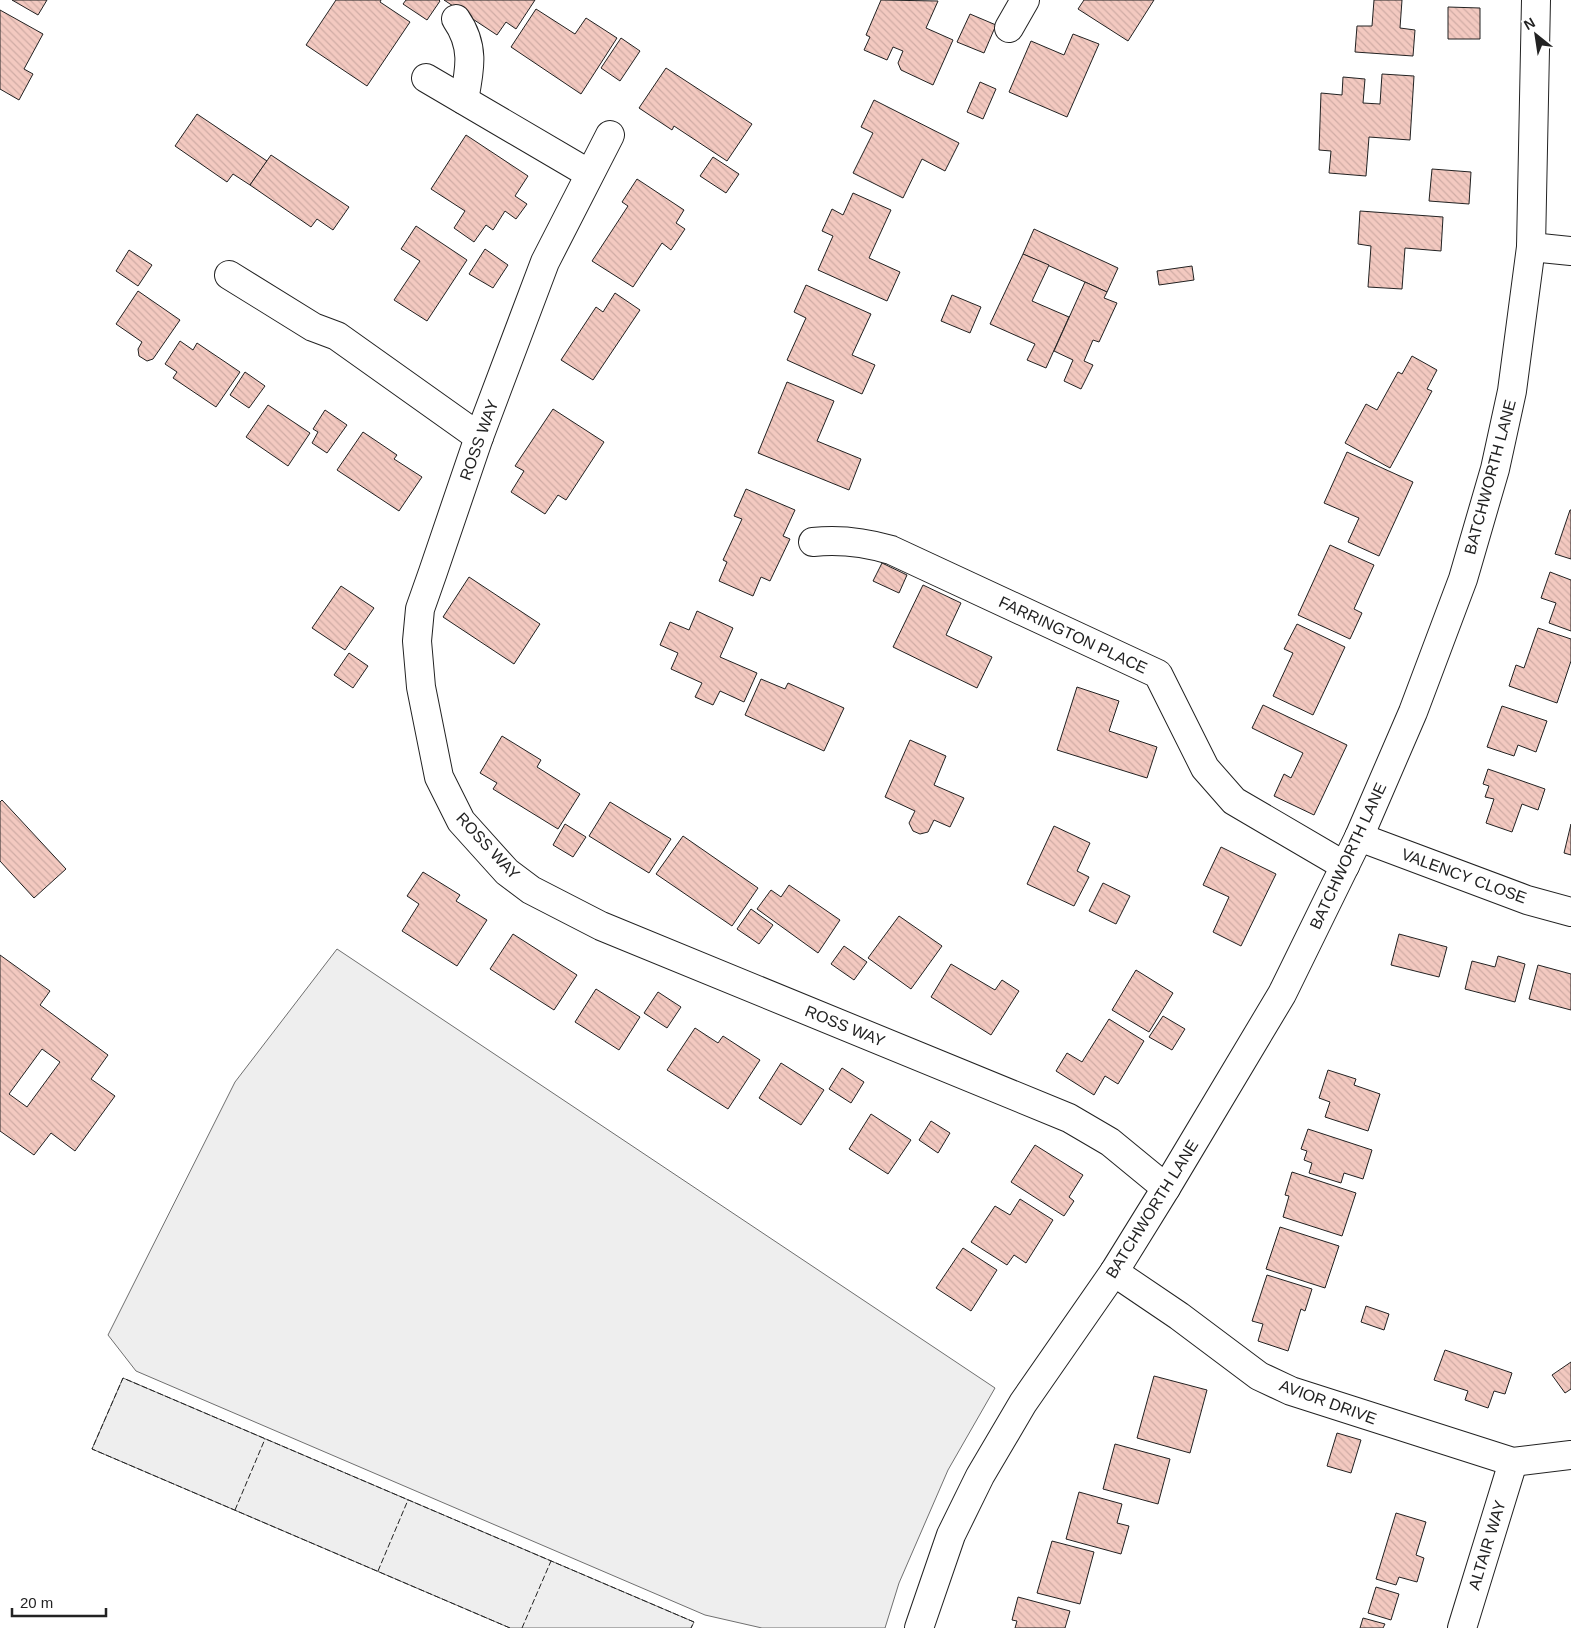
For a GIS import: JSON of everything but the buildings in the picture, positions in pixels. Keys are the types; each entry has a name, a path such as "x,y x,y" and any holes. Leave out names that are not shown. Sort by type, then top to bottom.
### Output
{"street":[{"path":"1009,28 1025,0"},
{"name":"BATCHWORTH LANE","path":"919,1628 951,1535 980,1476 1023,1403 1114,1272 1282,994 1359,837 1413,712 1463,579 1493,479 1512,391 1531,247 1536,0"},
{"path":"456,19 464,30 470,46 470,70 464,100"},
{"path":"426,78 588,174"},
{"name":"ROSS WAY","path":"610,135 588,174 545,262 479,437 420,609 417,641 421,687 439,777 461,821 507,872 531,890 601,926 1069,1118 1110,1142 1166,1188"},
{"path":"1531,247 1571,251"},
{"path":"229,275 313,327 337,336 479,437"},
{"name":"FARRINGTON PLACE","path":"812,542 839,539 863,541 891,550 1158,674 1205,768 1234,801 1345,866"},
{"name":"VALENCY CLOSE","path":"1359,837 1527,900 1571,912"},
{"name":"AVIOR DRIVE","path":"1114,1272 1178,1316 1259,1376 1291,1391 1343,1410 1512,1462 1571,1455"},
{"name":"ALTAIR WAY","path":"1462,1628 1512,1462"}],"shaded area":[{"path":"337,949 995,1388 948,1470 899,1583 885,1628 762,1628 705,1615 136,1371 108,1335 235,1082"},
{"path":"123,1378 694,1622 691,1628 510,1628 92,1449"}],"fence":[{"path":"510,1628 92,1449 123,1378 694,1622 691,1628"},
{"path":"235,1510 265,1439"},
{"path":"378,1571 408,1500"},
{"path":"522,1628 551,1561"}]}
